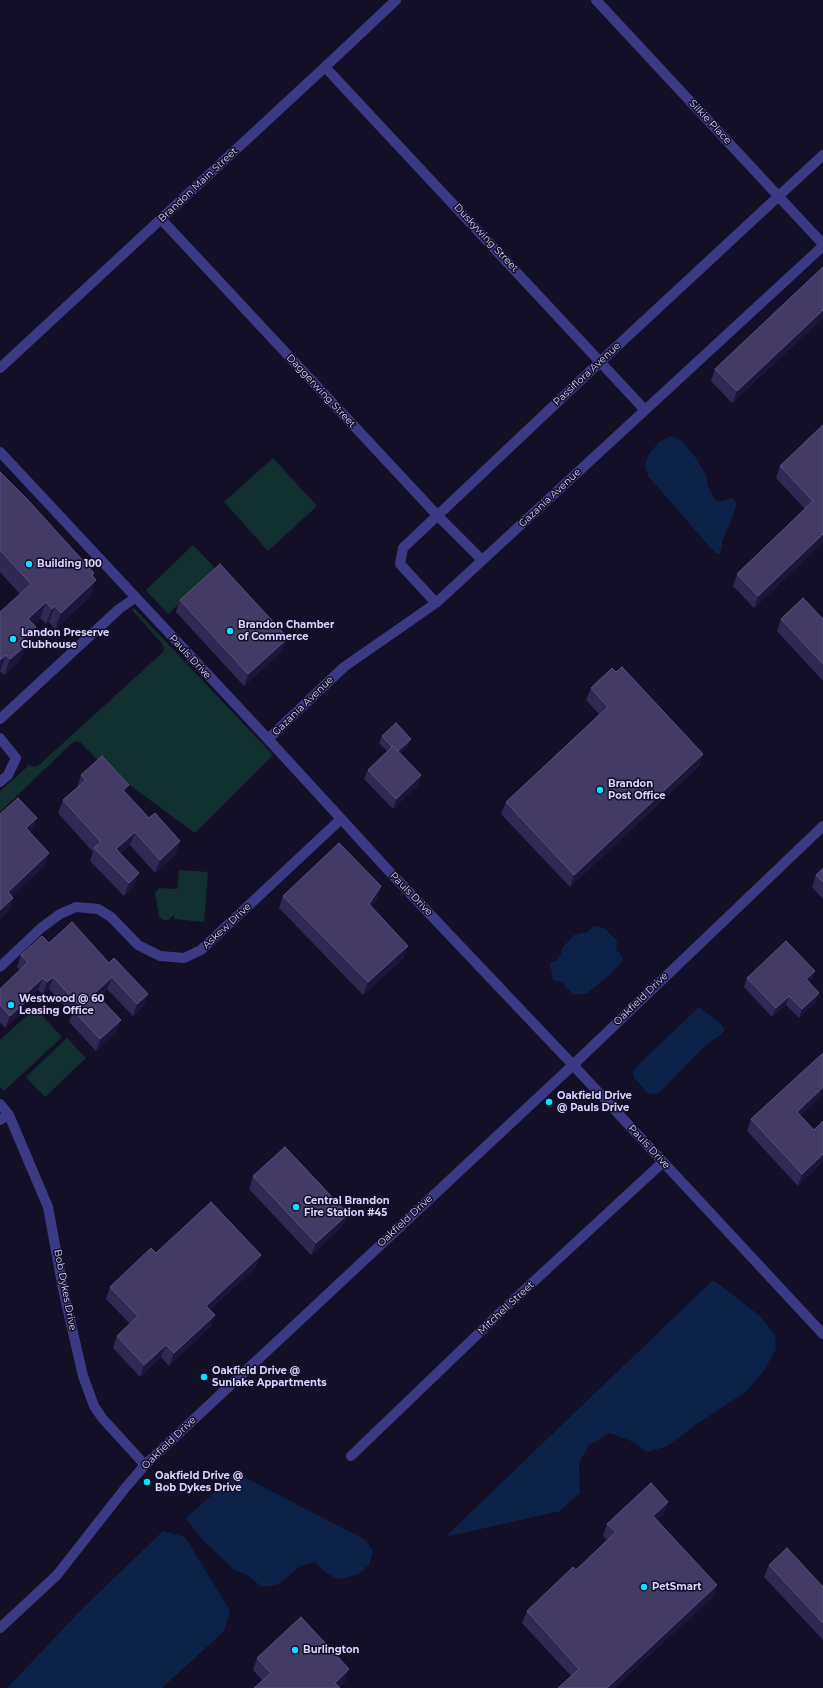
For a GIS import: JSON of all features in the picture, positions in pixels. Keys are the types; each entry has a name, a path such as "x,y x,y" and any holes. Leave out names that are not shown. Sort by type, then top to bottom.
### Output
{"street":[{"name":"Brandon Main Street","path":"0,368 326,67 396,0"},
{"name":"Silkie Place","path":"596,0 823,245"},
{"name":"Duskywing Street","path":"326,67 645,410"},
{"name":"Passiflora Avenue","path":"436,604 400,564 404,548 437,515 601,361 823,155"},
{"name":"Daggerwing Street","path":"161,219 437,515 482,560"},
{"name":"Gazania Avenue","path":"268,739 344,667 436,604 823,245"},
{"name":"Pauls Drive","path":"0,452 388,870 821,1328"},
{"path":"0,719 119,609 135,598"},
{"path":"0,738 16,758 8,775 0,782"},
{"name":"Askew Drive","path":"0,966 41,928 60,914 76,907 98,909 111,917 138,945 160,956 184,958 201,950 341,819"},
{"name":"Oakfield Drive","path":"0,1628 57,1574 126,1487 146,1465 573,1065 823,826"},
{"name":"Bob Dykes Drive","path":"0,1104 5,1118 48,1207 63,1289 83,1376 94,1406 103,1419 146,1465"},
{"name":"Mitchell Street","path":"351,1456 505,1308 663,1162"}],"green space":[{"path":"273,458 317,506 268,551 224,502"},
{"path":"193,545 216,569 168,614 146,590"},
{"path":"134,608 273,755 195,833 105,767 80,742 76,741 72,743 0,812 0,791 26,768 28,764 33,767 38,766 164,650 163,645 132,610"},
{"path":"179,870 208,872 204,922 174,919 174,915 168,920 164,920 159,917 155,893 159,888 177,889"},
{"path":"35,1008 62,1037 4,1091 0,1087 0,1040"},
{"path":"67,1038 86,1058 45,1097 26,1077"}],"water":[{"path":"671,436 682,441 695,457 706,475 708,487 716,500 723,501 732,498 737,503 723,539 720,553 716,554 648,476 645,466 649,454 659,442"},
{"path":"597,926 605,929 617,941 616,951 620,953 623,960 612,973 587,993 573,995 562,982 553,980 550,963 556,961 561,954 562,948 574,935 587,932 592,927"},
{"path":"698,1008 721,1024 724,1031 708,1043 659,1093 648,1093 634,1078 633,1072 637,1066"},
{"path":"713,1280 760,1316 775,1335 776,1349 763,1372 747,1391 698,1423 667,1446 648,1452 631,1441 610,1433 589,1445 579,1463 580,1493 560,1511 445,1537"},
{"path":"236,1473 366,1540 373,1551 369,1565 357,1575 338,1579 326,1573 315,1562 300,1566 279,1584 262,1587 247,1575 233,1569 200,1537 186,1518"},
{"path":"163,1531 185,1537 230,1611 224,1631 162,1688 7,1688 83,1608"}],"building":[{"path":"823,267 823,310 737,391 715,369"},
{"path":"823,425 823,534 758,596 737,574 813,501 780,466"},
{"path":"0,472 27,499 94,573 92,575 96,580 61,613 55,606 52,609 46,602 28,619 36,627 20,641 25,646 10,659 6,655 0,660 0,612 31,584 0,550"},
{"name":"Brandon Chamber of Commerce","path":"220,564 288,638 248,674 180,600"},
{"path":"803,598 823,619 823,664 781,619"},
{"name":"Brandon Post Office","path":"622,667 703,754 574,875 506,802 608,707 591,688 612,668 616,672"},
{"path":"396,723 411,739 398,751 382,736"},
{"path":"393,746 421,775 396,799 368,770"},
{"path":"102,756 129,785 123,790 149,818 155,813 180,841 160,860 135,832 116,849 139,873 129,883 94,848 101,842 63,800 86,780 81,775"},
{"path":"18,798 37,818 26,828 49,853 8,892 13,898 0,910 0,814"},
{"path":"339,843 381,886 369,904 408,946 368,982 283,896"},
{"path":"823,868 823,882 816,875"},
{"path":"72,922 109,963 114,958 148,994 137,1004 112,977 95,993 121,1020 100,1039 73,1010 79,1005 53,977 47,982 43,978 22,997 26,1001 10,1016 0,1005 0,989 28,962 21,955 42,936 49,943"},
{"path":"786,941 815,971 806,979 819,993 802,1009 789,996 776,1008 747,978"},
{"path":"823,1053 823,1087 797,1112 814,1130 823,1121 823,1154 802,1174 751,1119"},
{"name":"Central Brandon Fire Station #45","path":"285,1147 348,1214 316,1243 253,1176"},
{"path":"211,1202 261,1255 206,1306 215,1315 174,1353 166,1345 144,1365 117,1336 138,1316 110,1287 151,1248 156,1253"},
{"path":"651,1483 668,1502 653,1516 717,1585 607,1688 558,1688 579,1669 527,1611 573,1567 576,1570 616,1532 607,1524"},
{"path":"787,1548 823,1587 823,1623 769,1565"},
{"name":"Burlington","path":"301,1617 349,1669 335,1683 340,1688 254,1688 271,1673 257,1658"}],"place":[{"name":"Building 100","path":"29,564"},
{"name":"Brandon Chamber of Commerce","path":"230,631"},
{"name":"Landon Preserve Clubhouse","path":"13,639"},
{"name":"Brandon Post Office","path":"600,790"},
{"name":"Westwood @ 60 Leasing Office","path":"11,1005"},
{"name":"Oakfield Drive @ Pauls Drive","path":"549,1102"},
{"name":"Central Brandon Fire Station #45","path":"296,1207"},
{"name":"Oakfield Drive @ Sunlake Appartments","path":"204,1377"},
{"name":"Oakfield Drive @ Bob Dykes Drive","path":"147,1482"},
{"name":"PetSmart","path":"644,1587"},
{"name":"Burlington","path":"295,1650"}]}
